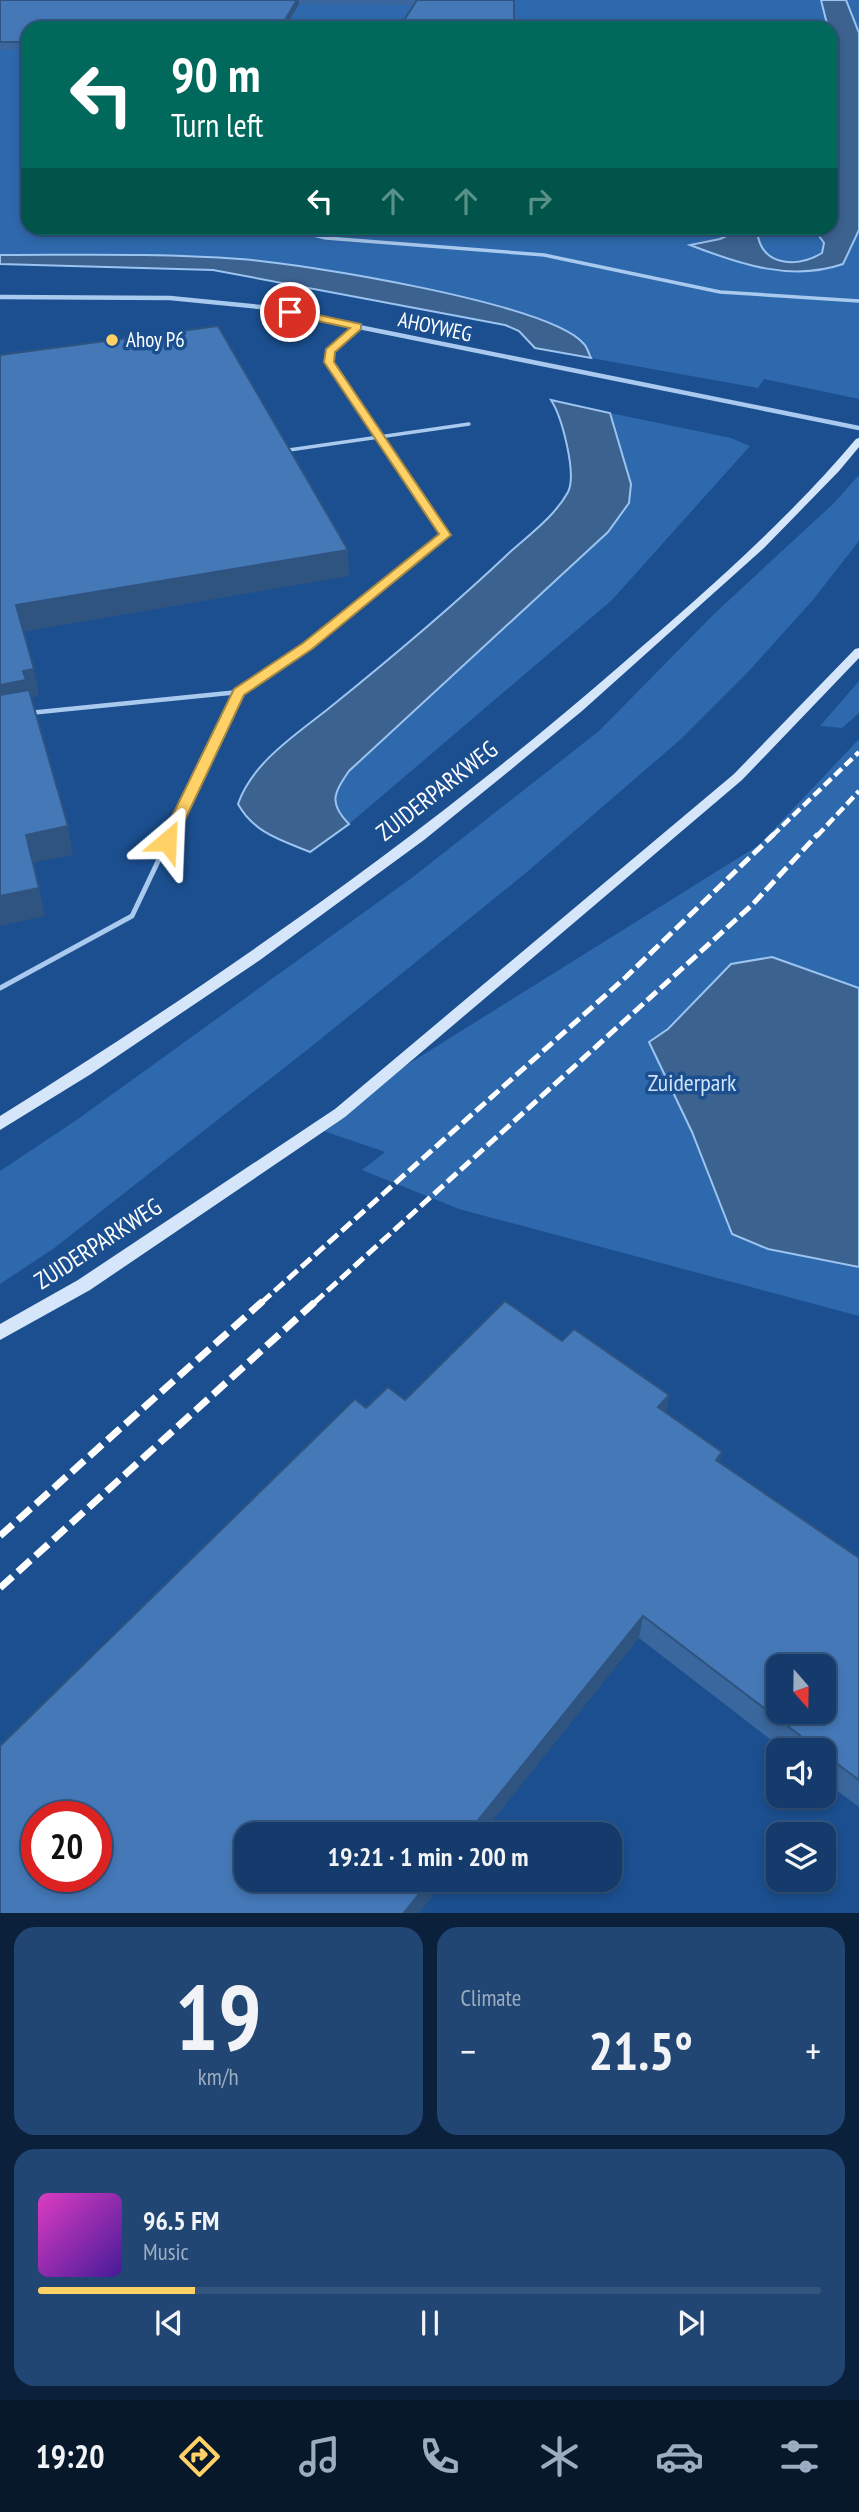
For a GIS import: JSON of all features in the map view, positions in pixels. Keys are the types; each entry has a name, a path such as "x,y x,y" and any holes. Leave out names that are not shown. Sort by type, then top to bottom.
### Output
{"main road":[{"name":"ZUIDERPARKWEG","path":"0,1124 194,997 447,816 569,718 763,544 805,503 859,441"},
{"name":"ZUIDERPARKWEG","path":"0,1333 84,1285 340,1113 738,777 859,651"}],"street":[{"name":"AHOYWEG","path":"0,297 195,300 260,307 859,428"}],"lane":[{"path":"314,235 544,255 720,292 859,301"},
{"path":"24,714 239,692 308,646 445,535 329,362 330,351 357,327"},
{"path":"289,450 469,424"},
{"path":"0,988 132,916 239,692"}],"green space":[{"path":"0,0 859,0 859,399 764,379 758,388 591,358 583,343 572,336 242,270 0,261"},
{"path":"610,413 731,438 750,446 612,600 349,824 338,810 335,798 349,771 608,532 629,503 631,484"},
{"path":"859,475 859,541 812,601 749,671 681,739 527,872 317,1042 53,1249 0,1284 0,1171 78,1119 413,877 599,731 714,614 834,503"},
{"path":"859,681 859,713 842,728 820,726"},
{"name":"Zuiderpark","path":"859,739 859,1316 459,1209 362,1170 385,1152 309,1126 759,845"}],"shaded area":[{"path":"821,0 846,0 859,33 859,230 843,264 824,269 785,271 727,259 690,245 729,235 761,235 758,237 768,254 784,262 793,262 813,258 822,253 824,243 818,235 838,235 838,21 826,21"},
{"path":"0,255 210,257 270,262 366,277 476,300 524,314 562,329 584,344 591,358 535,348 519,331 505,325 213,270 0,264"},
{"path":"551,400 610,413 631,484 629,503 608,532 349,771 335,798 338,810 349,824 310,852 260,829 244,814 238,804 253,776 264,763 443,613 541,525 563,501 568,492 571,472 564,432"},
{"path":"772,957 859,988 859,1267 768,1249 732,1234 692,1132 649,1042 668,1029 731,964"}],"building":[{"path":"0,0 297,0 284,21 21,21 21,42 0,42"},
{"path":"417,0 514,0 514,21 404,21"},
{"path":"218,326 348,550 16,605 34,669 23,671 26,680 0,685 0,355"},
{"path":"29,690 68,826 26,835 39,888 0,896 0,695"},
{"path":"505,1301 562,1341 574,1329 669,1395 658,1407 722,1452 716,1460 859,1558 859,1780 836,1763 836,1738 803,1738 785,1724 836,1724 836,1654 766,1654 766,1710 643,1616 477,1822 234,1822 234,1892 420,1892 404,1913 0,1913 0,1746 355,1399 366,1408 388,1387 405,1400"}],"railway":[{"path":"772,836 859,752"},
{"path":"817,836 859,791"},
{"path":"261,1303 626,977 774,834"},
{"path":"314,1303 752,905 818,834"},
{"path":"0,1536 263,1301"},
{"path":"0,1588 316,1301"}],"place":[{"name":"Ahoy P6","path":"112,340"}],"route":[{"path":"167,841 239,692 308,646 445,535 329,362 330,351 357,327 290,312"}]}
